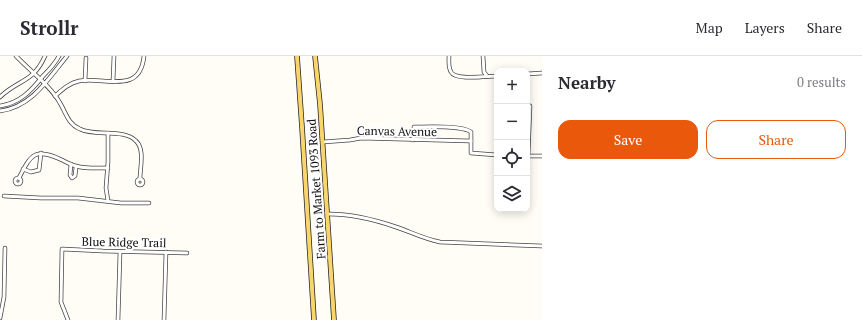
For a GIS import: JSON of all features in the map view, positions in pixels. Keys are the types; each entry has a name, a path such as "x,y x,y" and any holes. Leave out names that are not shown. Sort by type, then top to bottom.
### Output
{"main road":[{"name":"Farm to Market 1093 Road","path":"297,56 314,320"},
{"name":"Farm to Market 1093 Road","path":"315,56 323,142 334,320"}],"street":[{"path":"16,56 55,96 71,124 88,132 130,136 138,144 141,152 140,179"},
{"path":"0,97 10,87 24,82 34,74 45,56"},
{"path":"0,106 9,104 25,96 59,56"},
{"path":"0,111 23,104 34,96 67,56"},
{"path":"113,81 114,56"},
{"path":"55,96 67,86 78,81 127,82 136,76 143,66 144,56"},
{"path":"449,56 450,68 453,75 461,77 494,76"},
{"path":"483,56 484,72 486,76"},
{"path":"86,58 86,81"},
{"path":"530,74 542,73"},
{"path":"413,140 414,127 470,130 471,153 494,155"},
{"path":"108,134 108,168 106,188 108,201"},
{"name":"Canvas Avenue","path":"323,142 361,138 471,141"},
{"path":"19,178 31,157 41,153 51,154 76,166 108,168"},
{"path":"24,169 31,172 39,170 41,153"},
{"path":"530,156 542,156"},
{"path":"71,164 70,175 72,178 75,176 76,166"},
{"path":"4,196 41,198 68,197 149,203"},
{"path":"328,214 342,214 370,219 440,242 542,246"},
{"path":"0,318 4,297 5,248"},
{"name":"Blue Ridge Trail","path":"68,320 61,302 62,249 120,252 187,252"},
{"path":"118,320 120,252"},
{"path":"164,320 166,252"}]}
